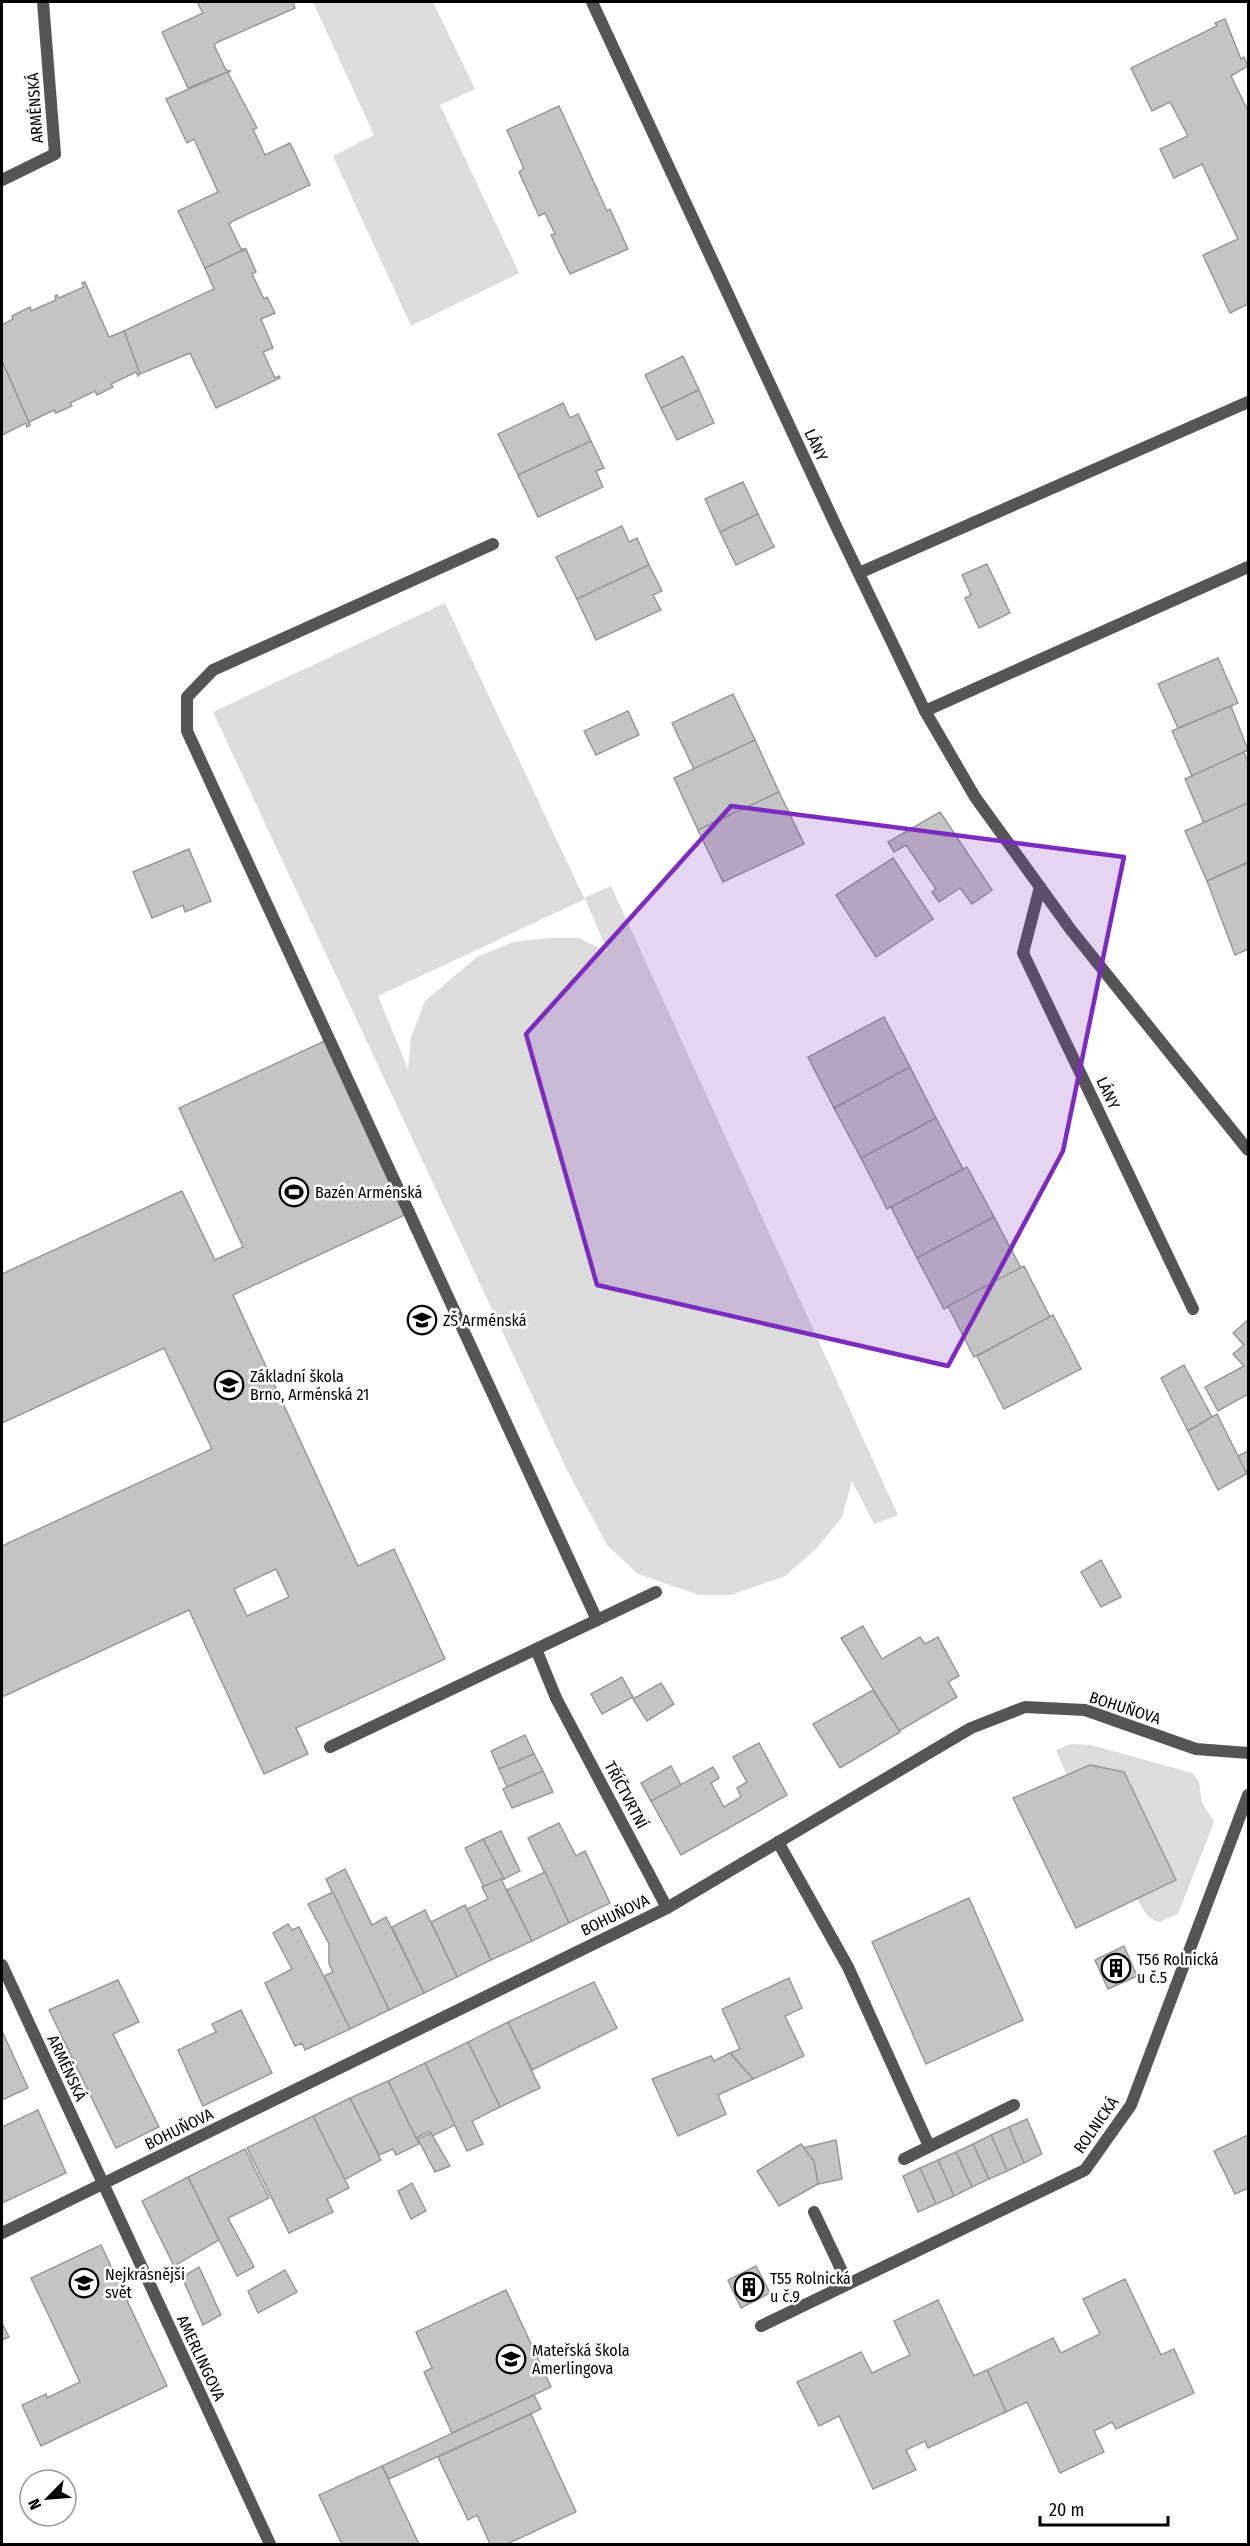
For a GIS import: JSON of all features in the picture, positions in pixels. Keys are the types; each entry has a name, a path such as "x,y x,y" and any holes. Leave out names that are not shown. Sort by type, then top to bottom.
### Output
{"street":[{"name":"ARMÉNSKÁ","path":"2,180 55,154 43,2"},
{"name":"LÁNY","path":"592,2 925,711 975,798 1071,930 1248,1150"},
{"path":"859,573 1248,402"},
{"path":"493,544 213,670 187,697 187,731 597,1620"},
{"path":"925,711 1248,567"},
{"name":"LÁNY","path":"1040,887 1023,952 1192,1309"},
{"path":"330,1747 656,1592"},
{"name":"TŘÍČTVRTNÍ","path":"536,1649 556,1698 667,1908"},
{"name":"BOHUŇOVA","path":"2,2233 667,1908 971,1728 1024,1707 1085,1710 1196,1749 1248,1753"},
{"name":"ROLNICKÁ","path":"761,2326 1085,2170 1131,2105 1248,1795"},
{"path":"778,1842 848,1967 929,2146"},
{"name":"ARMÉNSKÁ","path":"2,1965 102,2185"},
{"path":"904,2158 1014,2105"},
{"name":"AMERLINGOVA","path":"102,2185 270,2544"},
{"path":"814,2212 848,2284"}],"highlighted area":[{"path":"731,806 1124,857 1063,1151 948,1366 597,1285 526,1034"}],"shaded area":[{"path":"313,2 433,2 475,89 440,105 519,273 411,326 333,156 374,135"},
{"path":"445,603 584,898 611,886 898,1515 874,1524 852,1481 842,1517 817,1548 785,1576 731,1595 699,1595 638,1574 607,1545 567,1470 213,712","holes":["585,899 608,952 579,938 548,938 513,942 477,957 425,1001 411,1037 408,1069 378,996"]},
{"path":"1071,1744 1091,1745 1192,1773 1199,1782 1202,1803 1214,1822 1178,1914 1159,1922 1145,1913 1137,1898 1176,1879 1124,1772 1090,1765 1067,1775 1056,1750"}],"building":[{"path":"197,2 293,2 295,8 218,42 214,45 226,70 230,71 188,88 162,32 203,13"},
{"path":"1225,19 1241,59 1244,57 1248,66 1231,76 1248,111 1248,304 1230,313 1203,255 1238,239 1202,164 1174,178 1160,149 1188,136 1170,102 1152,111 1131,68 1217,26 1215,23"},
{"path":"230,71 228,73 257,128 253,129 265,155 290,143 310,185 229,224 241,249 246,249 205,268 178,211 218,192 194,139 187,143 166,99"},
{"path":"559,106 607,211 610,209 628,249 570,274 551,235 555,234 545,213 539,216 519,172 524,169 507,130"},
{"path":"246,249 256,272 252,274 264,299 267,297 275,313 261,319 273,348 263,352 275,378 279,376 280,378 216,408 190,353 140,374 124,331 214,289 205,268"},
{"path":"85,282 109,337 124,331 140,374 138,376 136,372 111,384 113,387 97,395 95,391 70,403 72,406 56,413 54,410 29,422 30,425 2,361 2,325 13,319 12,316 30,307 31,311 56,300 57,295 59,298 84,287 82,283"},
{"path":"683,356 699,390 661,408 645,375"},
{"path":"2,361 30,425 27,427 26,423 2,435"},
{"path":"699,390 714,423 677,440 661,408"},
{"path":"563,403 570,418 578,414 591,441 518,475 498,434"},
{"path":"591,441 604,468 596,471 603,487 538,517 518,475"},
{"path":"743,482 758,514 720,532 705,499"},
{"path":"758,514 774,547 736,565 720,532"},
{"path":"622,526 629,542 637,538 649,565 577,599 556,557"},
{"path":"987,564 1010,613 979,628 965,598 971,595 962,575"},
{"path":"649,565 662,591 653,595 661,610 596,640 577,599"},
{"path":"1218,658 1238,703 1178,728 1158,684"},
{"path":"733,694 755,740 694,769 672,723"},
{"path":"1231,706 1248,750 1192,776 1172,731"},
{"path":"628,711 639,735 596,755 584,731"},
{"path":"755,740 779,792 698,830 674,778"},
{"path":"1244,752 1248,762 1248,803 1204,823 1185,779"},
{"path":"779,792 804,844 723,882 698,830"},
{"path":"1248,803 1248,862 1207,881 1185,831"},
{"path":"940,812 992,890 972,904 960,888 939,902 932,892 936,889 906,845 894,852 888,842"},
{"path":"189,849 211,901 185,912 183,905 152,918 133,872"},
{"path":"893,858 933,919 876,957 836,895"},
{"path":"1248,863 1248,949 1235,955 1207,881"},
{"path":"884,1017 910,1067 834,1108 808,1057"},
{"name":"Základní škola Brno, Arménská 21","path":"327,1040 407,1214 233,1295 358,1566 394,1549 445,1659 296,1728 308,1754 264,1774 189,1610 2,1697 2,1546 212,1449 164,1348 2,1423 2,1274 182,1191 215,1260 243,1247 179,1108","holes":["276,1569 289,1597 247,1616 234,1589"]},
{"path":"910,1067 936,1118 861,1158 834,1108"},
{"path":"936,1118 963,1169 887,1209 861,1158"},
{"path":"967,1167 994,1217 917,1258 891,1207"},
{"path":"994,1217 1021,1268 944,1309 917,1258"},
{"path":"1024,1266 1050,1317 974,1357 948,1306"},
{"path":"1053,1315 1081,1369 1004,1409 977,1356"},
{"path":"1248,1320 1248,1394 1218,1411 1205,1387 1244,1366 1233,1354 1244,1345 1233,1333"},
{"path":"1184,1365 1212,1417 1188,1431 1161,1378"},
{"path":"1217,1414 1246,1472 1248,1470 1248,1473 1218,1490 1188,1431"},
{"path":"1248,1451 1248,1470 1246,1472 1238,1456"},
{"path":"1101,1560 1121,1597 1101,1607 1081,1572"},
{"path":"863,1626 882,1659 920,1637 925,1644 938,1637 959,1676 948,1682 957,1697 899,1731 841,1638"},
{"path":"622,1677 633,1697 602,1714 591,1694"},
{"path":"661,1683 674,1704 647,1721 633,1699"},
{"path":"873,1690 900,1732 840,1768 813,1724"},
{"path":"525,1735 534,1754 499,1769 491,1751"},
{"path":"759,1743 787,1795 681,1855 651,1801 713,1767 719,1778 711,1783 724,1807 741,1797 737,1788 747,1782 733,1757"},
{"path":"534,1754 543,1771 507,1787 499,1769"},
{"path":"1090,1765 1124,1772 1176,1880 1076,1928 1013,1798"},
{"path":"671,1766 681,1785 651,1801 641,1783"},
{"path":"543,1771 553,1792 512,1808 503,1789"},
{"path":"559,1823 576,1856 585,1851 610,1903 569,1923 528,1838"},
{"path":"501,1831 520,1871 504,1879 483,1839"},
{"path":"483,1839 504,1879 484,1887 465,1848"},
{"path":"345,1869 372,1925 386,1917 424,1993 389,2010 326,1879"},
{"path":"545,1872 569,1923 532,1941 507,1890"},
{"path":"501,1879 532,1941 491,1960 467,1909 488,1899 482,1887"},
{"path":"333,1892 389,2010 350,2029 324,1976 333,1972 329,1963 329,1944 308,1904"},
{"path":"969,1898 1023,2020 926,2064 872,1942"},
{"path":"465,1905 491,1960 457,1977 431,1922"},
{"path":"425,1910 457,1977 424,1993 392,1927"},
{"path":"288,1924 292,1930 299,1927 350,2029 305,2050 302,2043 295,2046 265,1983 292,1969 273,1933"},
{"name":"T56 Rolnická u č.5","path":"1124,1946 1137,1976 1108,1989 1095,1960"},
{"path":"789,1978 802,2008 785,2016 804,2056 753,2079 730,2053 740,2049 722,2009"},
{"path":"118,1980 139,2022 113,2034 159,2127 116,2148 49,2010"},
{"path":"594,1982 617,2028 532,2070 508,2022"},
{"path":"241,2010 272,2073 203,2106 178,2050 216,2032 212,2024"},
{"path":"508,2022 540,2088 500,2107 468,2042"},
{"path":"2,2031 28,2088 2,2100"},
{"path":"468,2042 500,2107 472,2121 483,2144 467,2151 425,2063"},
{"path":"730,2053 753,2079 718,2095 726,2114 678,2136 652,2079 711,2056 714,2061"},
{"path":"425,2063 455,2125 432,2136 430,2131 416,2138 388,2081"},
{"path":"388,2081 419,2144 396,2155 393,2149 379,2155 350,2098"},
{"path":"350,2098 381,2160 344,2180 313,2116"},
{"path":"38,2110 66,2173 2,2203 2,2127"},
{"path":"313,2116 349,2188 327,2199 333,2212 289,2233 247,2148"},
{"path":"1027,2119 1042,2154 1024,2163 1009,2127"},
{"path":"1009,2127 1024,2163 1007,2171 991,2135"},
{"path":"431,2133 450,2166 435,2172 418,2139"},
{"path":"991,2135 1007,2171 989,2179 973,2144"},
{"path":"1248,2135 1248,2188 1235,2194 1214,2151"},
{"path":"836,2140 842,2179 818,2184 814,2161 803,2148"},
{"path":"801,2144 814,2161 818,2184 779,2206 757,2171"},
{"path":"973,2144 989,2179 972,2187 956,2152"},
{"path":"245,2149 269,2198 228,2218 254,2267 237,2276 188,2177"},
{"path":"956,2152 972,2187 954,2196 938,2160"},
{"path":"938,2160 954,2196 936,2204 920,2168"},
{"path":"920,2168 936,2204 918,2212 903,2176"},
{"path":"188,2177 219,2240 174,2266 142,2201"},
{"path":"412,2183 426,2211 411,2219 398,2191"},
{"path":"101,2245 167,2386 41,2446 22,2405 46,2394 47,2398 80,2382 31,2278"},
{"name":"T55 Rolnická u č.9","path":"756,2266 770,2293 741,2308 728,2280"},
{"path":"199,2267 221,2315 203,2325 182,2277"},
{"path":"285,2270 297,2292 258,2313 248,2291"},
{"path":"1125,2279 1161,2355 1174,2349 1194,2393 1116,2429 1112,2422 1094,2431 1104,2452 1060,2473 1027,2402 1006,2412 987,2370 1053,2338 1061,2353 1100,2334 1083,2299"},
{"path":"506,2290 551,2387 452,2433 424,2372 432,2368 416,2332"},
{"path":"938,2300 974,2376 987,2370 1006,2412 928,2448 925,2441 906,2450 916,2470 873,2489 839,2416 819,2426 797,2382 861,2352 872,2373 910,2355 894,2321"},
{"path":"2,2323 9,2337 2,2340"},
{"path":"534,2395 541,2409 389,2479 382,2466"},
{"path":"531,2414 576,2512 507,2544 490,2544 477,2515 468,2520 438,2457"},
{"path":"382,2466 419,2544 342,2544 319,2495"}],"place":[{"name":"Bazén Arménská","path":"294,1192"},
{"name":"ZŠ Arménská","path":"422,1320"},
{"name":"Základní škola Brno, Arménská 21","path":"229,1385"},
{"name":"T56 Rolnická u č.5","path":"1116,1968"},
{"name":"Nejkrásnějši svět","path":"84,2283"},
{"name":"T55 Rolnická u č.9","path":"749,2287"},
{"name":"Mateřská škola Amerlingova","path":"511,2359"}]}
